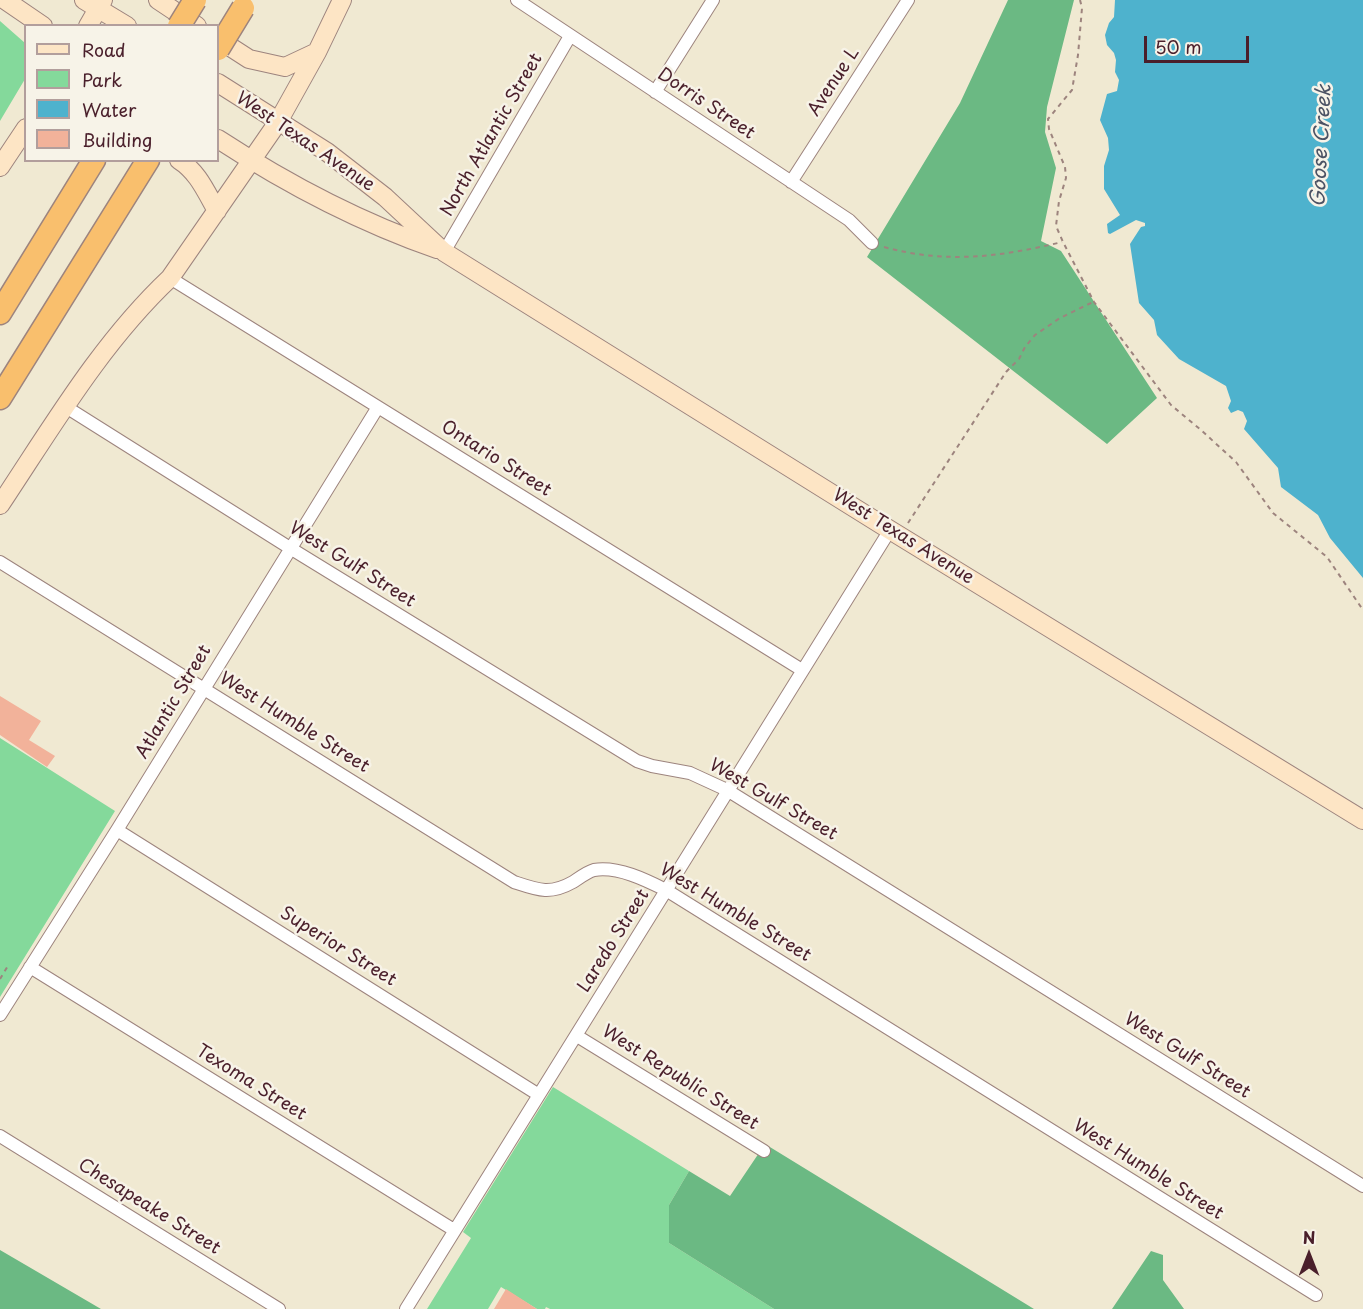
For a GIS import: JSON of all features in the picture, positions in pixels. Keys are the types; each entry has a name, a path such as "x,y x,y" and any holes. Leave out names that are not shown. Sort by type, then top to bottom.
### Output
{"highway":[{"path":"180,24 195,0"},
{"path":"219,47 245,4"},
{"path":"0,398 147,162"},
{"path":"0,313 89,169"},
{"path":"0,285 7,275 50,233"},
{"path":"0,417 72,282"}],"street":[{"path":"5,0 40,24"},
{"path":"158,0 193,24"},
{"path":"0,505 112,341 149,298 170,278 278,122 317,52 342,0"},
{"name":"Dorris Street","path":"517,0 849,220 872,243"},
{"path":"655,92 713,0"},
{"name":"Avenue L","path":"791,182 908,0"},
{"path":"89,24 95,2 124,24"},
{"name":"North Atlantic Street","path":"444,252 570,36"},
{"path":"219,40 249,58 285,67 317,52"},
{"name":"West Texas Avenue","path":"219,84 327,153 385,197 444,252 1363,820"},
{"path":"0,167 24,131"},
{"name":"West Texas Avenue","path":"219,140 251,161 322,201 397,235 444,252"},
{"path":"181,162 189,167 202,184 217,211"},
{"name":"Ontario Street","path":"170,278 802,670"},
{"name":"West Gulf Street","path":"66,407 290,548 637,761 690,773 727,790 1363,1186"},
{"name":"Atlantic Street","path":"0,1015 378,407"},
{"name":"Laredo Street","path":"406,1309 802,670 895,532"},
{"name":"West Humble Street","path":"0,562 514,882 547,891 566,886 592,871 609,870 647,880 666,890 1316,1295"},
{"name":"Superior Street","path":"117,830 539,1095"},
{"name":"Texoma Street","path":"30,967 454,1230"},
{"name":"West Republic Street","path":"577,1036 764,1151"},
{"name":"Chesapeake Street","path":"0,1136 279,1309"}],"path":[{"path":"1080,0 1082,8 1078,56 1072,90 1048,119 1049,129 1065,167 1066,178 1059,201 1056,226 1063,242 1094,302 1170,405 1236,462 1273,513 1327,556 1363,610"},
{"path":"872,243 929,255 963,257 1001,256 1063,242"},
{"path":"895,532 1006,372 1019,359 1035,335 1060,318 1094,302"},
{"path":"0,979 9,964"},
{"path":"3,975 10,979"}],"green space":[{"path":"1008,0 1074,0 1047,107 1045,132 1056,168 1041,241 1061,251 1157,398 1107,444 867,257 960,103"},
{"path":"0,21 24,42 24,81 0,121"},
{"path":"0,738 115,811 0,997"},
{"path":"553,1087 689,1171 669,1205 669,1243 774,1309 550,1309 546,1307 537,1309 501,1287 488,1309 427,1309 471,1238 463,1232"},
{"path":"765,1144 1034,1309 774,1309 669,1243 669,1205 689,1171 730,1196"},
{"path":"0,1250 101,1309 0,1309"},
{"path":"1151,1251 1163,1255 1163,1280 1184,1309 1112,1309"}],"water":[{"name":"Goose Creek","path":"1115,0 1363,0 1363,578 1330,538 1318,515 1281,487 1278,468 1244,429 1247,421 1243,412 1238,410 1231,413 1228,408 1231,401 1226,386 1179,359 1157,335 1154,320 1139,303 1130,244 1145,223 1136,220 1108,233 1107,224 1120,215 1104,189 1104,166 1109,150 1108,138 1100,120 1107,94 1117,91 1119,80 1115,72 1114,53 1107,45 1105,35 1114,17"}],"building":[{"path":"0,696 41,721 29,740 55,756 47,767 0,735"},
{"path":"506,1289 537,1309 494,1309"}]}
